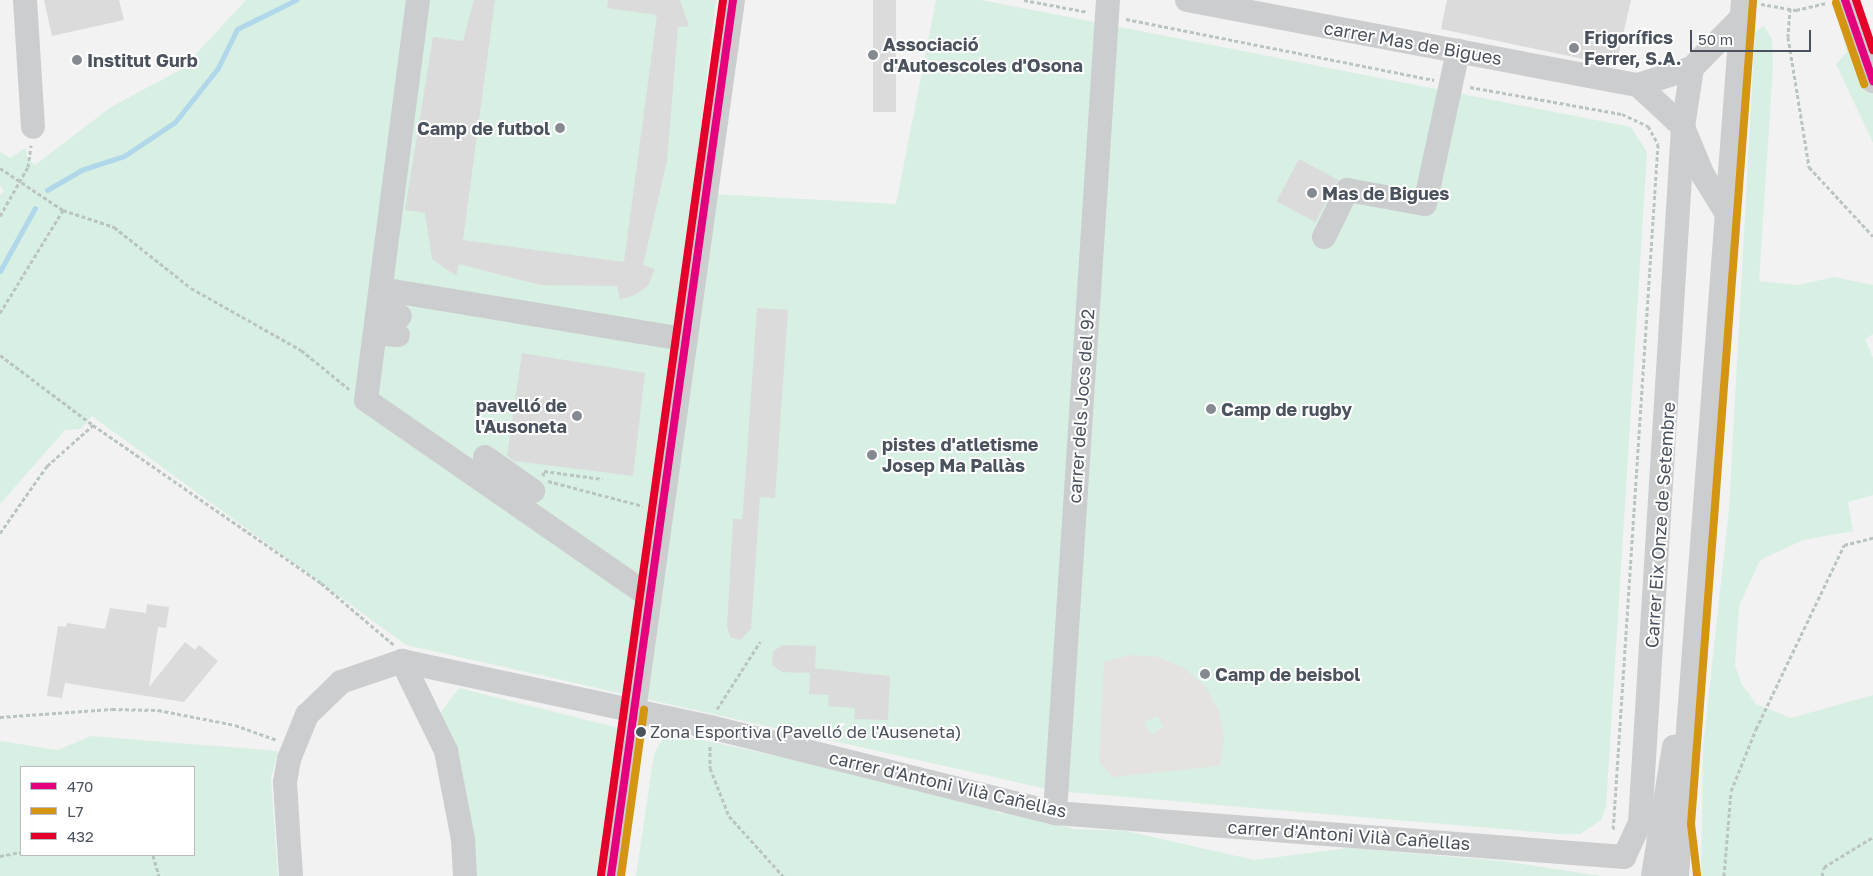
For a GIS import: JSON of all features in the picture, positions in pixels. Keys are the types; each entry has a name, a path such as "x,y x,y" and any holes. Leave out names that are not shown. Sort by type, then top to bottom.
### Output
{"street":[{"path":"25,0 33,128"},
{"path":"418,0 381,288 388,324 366,400 557,523 610,561 648,596"},
{"path":"611,876 683,338 732,0"},
{"name":"carrer Mas de Bigues","path":"1187,0 1638,85 1692,68 1743,6"},
{"path":"1838,1 1873,81"},
{"path":"1677,876 1743,6"},
{"name":"carrer dels Jocs del 92","path":"1055,812 1107,8"},
{"path":"1324,237 1347,190 1425,204 1458,51"},
{"name":"Carrer Eix Onze de Setembre","path":"1617,856 1640,823 1681,190 1683,127 1692,68"},
{"path":"1638,85 1683,127 1703,175 1728,214"},
{"path":"1681,190 1689,178 1703,175"},
{"path":"381,288 683,338"},
{"path":"485,457 533,491"},
{"path":"1653,876 1694,642"},
{"path":"291,876 285,782 294,747 307,715 341,682 402,661 446,751 463,839 465,876"},
{"name":"carrer d'Antoni Vilà Cañellas","path":"402,661 634,709 1055,812 1617,856"},
{"path":"1681,824 1687,876"}],"path":[{"path":"1024,0 1107,8 1451,83 1622,114 1648,126 1658,144 1617,856"},
{"path":"1743,6 1790,8 1838,1"},
{"path":"1790,8 1788,37 1809,167 1873,236"},
{"path":"0,216 28,167 33,128"},
{"path":"0,168 18,183 62,210 114,227 191,288 301,350 324,372 366,400"},
{"path":"0,313 62,210"},
{"path":"0,355 93,426 321,583 392,642 402,661"},
{"path":"0,533 47,466 93,426"},
{"path":"602,479 544,471 542,479 661,511"},
{"path":"1724,876 1731,791 1844,545 1873,538"},
{"path":"723,700 760,642"},
{"path":"0,717 112,709 158,710 235,725 294,747"},
{"path":"710,727 710,768 730,816 783,876"},
{"path":"1822,876 1824,867 1873,837"},
{"path":"0,856 20,852"},
{"path":"153,856 159,876"}],"green space":[{"path":"246,0 716,0 693,193 896,204 936,0 981,0 1631,127 1647,152 1606,807 1601,820 1580,834 1560,834 1056,791 406,645 92,416 81,429 65,430 0,504 0,195 4,191 0,185 0,152 10,158 26,148 27,158 35,165 111,107 182,69"},
{"path":"1833,0 1851,0 1873,69 1873,143 1836,64 1847,52"},
{"path":"1764,26 1772,39 1773,67 1759,281 1798,285 1834,277 1873,285 1873,334 1865,339 1873,358 1873,495 1848,502 1853,531 1803,540 1760,560 1739,606 1735,665 1741,683 1756,704 1791,718 1873,695 1873,876 1701,876 1703,747 1729,509 1755,32"},
{"path":"459,688 627,730 605,876 471,876 467,796 441,712"},
{"path":"666,732 976,799 998,813 1017,813 1074,829 1126,831 1254,860 1349,848 1503,861 1601,876 636,876 654,754"},
{"path":"91,736 278,751 271,779 278,876 0,876 0,741 58,750"}],"sand":[{"path":"1131,655 1158,657 1184,668 1205,686 1219,711 1224,738 1220,766 1112,777 1099,762 1104,662","holes":["1157,716 1164,726 1151,735 1144,722"]}],"building":[{"path":"44,0 119,0 124,20 52,36"},
{"name":"Camp de futbol","path":"474,0 495,0 463,240 624,262 657,15 607,8 608,0 680,0 689,26 678,27 667,161 643,265 655,269 648,286 635,295 620,300 617,286 540,285 459,264 456,276 432,259 425,213 405,210 433,37 463,41"},
{"path":"873,0 896,0 896,112 873,112"},
{"name":"Frigorífics Ferrer, S.A.","path":"1447,0 1631,0 1616,66 1441,29"},
{"name":"Mas de Bigues","path":"1299,159 1338,180 1315,222 1276,201"},
{"path":"757,308 788,310 775,498 760,497 751,629 740,640 730,637 727,627 733,519 742,519 743,511"},
{"name":"pavelló de l'Ausoneta","path":"522,353 645,373 633,476 514,461 507,456"},
{"path":"147,604 169,607 166,628 158,627 149,687 185,642 195,650 199,645 218,661 184,702 65,683 62,698 47,696 58,626 66,627 67,623 105,629 110,608 146,613"},
{"path":"783,645 816,646 815,668 890,676 888,720 854,719 855,708 828,706 829,695 809,694 810,673 782,672 772,665 773,651"}],"waterway":[{"path":"47,190 81,170 124,156 175,122 218,68 237,29 296,0"},
{"path":"0,271 35,208"}],"transit line":[{"name":"432","path":"601,875 723,0"},
{"name":"470","path":"611,876 733,0"},
{"name":"470","path":"1845,0 1873,81"},
{"name":"432","path":"1856,0 1873,50"},
{"name":"L7","path":"1697,875 1691,824 1753,1"},
{"name":"L7","path":"1836,3 1864,84"},
{"name":"L7","path":"621,876 644,710"}],"place":[{"name":"Frigorífics Ferrer, S.A.","path":"1574,48"},
{"name":"Associació d'Autoescoles d'Osona","path":"873,55"},
{"name":"Institut Gurb","path":"77,60"},
{"name":"Camp de futbol","path":"560,128"},
{"name":"Mas de Bigues","path":"1312,193"},
{"name":"Camp de rugby","path":"1211,409"},
{"name":"pavelló de l'Ausoneta","path":"577,416"},
{"name":"pistes d'atletisme Josep Mª Pallàs","path":"872,455"},
{"name":"Camp de beisbol","path":"1205,674"},
{"name":"Zona Esportiva (Pavelló de l'Auseneta)","path":"641,732"}]}
